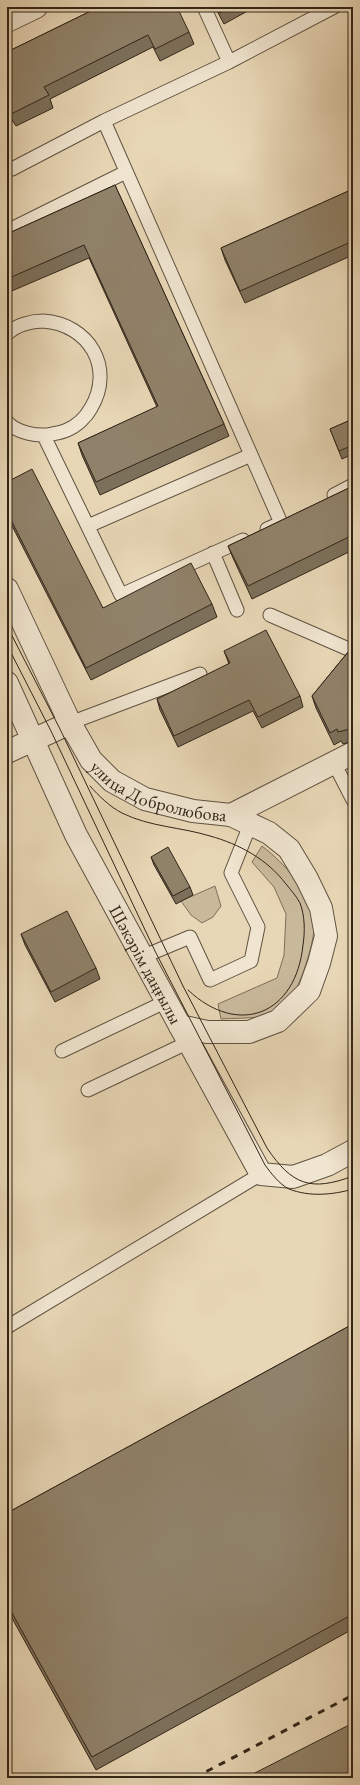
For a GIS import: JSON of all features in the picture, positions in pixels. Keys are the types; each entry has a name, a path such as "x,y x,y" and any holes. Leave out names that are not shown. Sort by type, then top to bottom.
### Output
{"street":[{"path":"7,21 36,7"},
{"path":"7,589 70,723 7,752"},
{"name":"Шәкәрім даңғылы","path":"7,683 76,835 185,1034 207,1032 249,1032 278,1020 309,990 319,963 326,936 321,908 307,879 289,849 269,834 231,815"},
{"name":"улица Добролюбова","path":"70,723 91,760 112,781 145,799 193,811 231,815 344,758"},
{"path":"185,1034 262,1174 293,1177 327,1165 353,1151"}],"lane":[{"path":"204,7 229,62"},
{"path":"9,167 229,62 334,7"},
{"path":"104,122 281,523"},
{"path":"7,231 126,172"},
{"path":"7,334 12,329 34,321 58,322 79,332 94,350 101,373 98,396 94,403 86,416 68,430 44,436 26,433 7,422"},
{"path":"44,436 121,595 294,516"},
{"path":"88,526 251,455"},
{"path":"320,502 353,486"},
{"path":"213,553 238,610"},
{"path":"270,615 353,652"},
{"path":"70,723 200,674"},
{"path":"344,758 353,800"},
{"path":"142,957 190,937 210,980 252,961 258,927 231,873 250,825"},
{"path":"62,1051 167,1001"},
{"path":"88,1090 185,1034"},
{"path":"7,1327 262,1174"}],"shaded area":[{"path":"262,846 271,853 295,878 307,898 314,919 311,948 295,991 291,998 280,1008 262,1016 221,1019 218,1004 277,978 284,955 286,914 274,887 252,862"},
{"path":"215,886 221,906 213,917 202,923 191,915 181,901"}],"building":[{"path":"99,7 177,7 189,32 155,49 148,35 44,87 49,95 11,114 7,107 7,52"},
{"path":"217,7 231,7 220,13"},
{"path":"115,185 224,424 96,482 78,443 158,406 84,245 7,279 7,234"},
{"path":"353,189 353,241 240,291 221,248"},
{"path":"353,419 353,445 339,451 330,429"},
{"path":"32,469 103,608 191,563 212,604 86,668 7,512 7,482"},
{"path":"353,486 353,535 248,586 228,546"},
{"path":"266,630 300,696 258,717 249,700 174,736 157,699 230,663 224,651"},
{"path":"353,646 353,730 350,729 338,732 337,729 330,733 312,696"},
{"path":"353,752 353,764 349,755"},
{"path":"168,847 190,887 173,896 151,857"},
{"path":"67,911 96,968 51,992 21,934"},
{"path":"353,1324 353,1614 92,1757 7,1604 7,1513"},
{"path":"353,1723 353,1778 245,1778"}],"tram line":[{"path":"7,626 59,727 183,986 267,1148 285,1170 304,1182 325,1184 353,1176"},
{"path":"7,645 51,731 155,951 265,1165 282,1184 297,1192 321,1194 337,1193 353,1189"},
{"path":"90,786 113,808 133,818 221,839 242,848 270,867 300,903 304,919 304,929 303,945 298,969 289,988 277,1002 262,1011 245,1015 226,1013 207,1005 188,990"}],"railway":[{"path":"194,1778 353,1695"}]}
